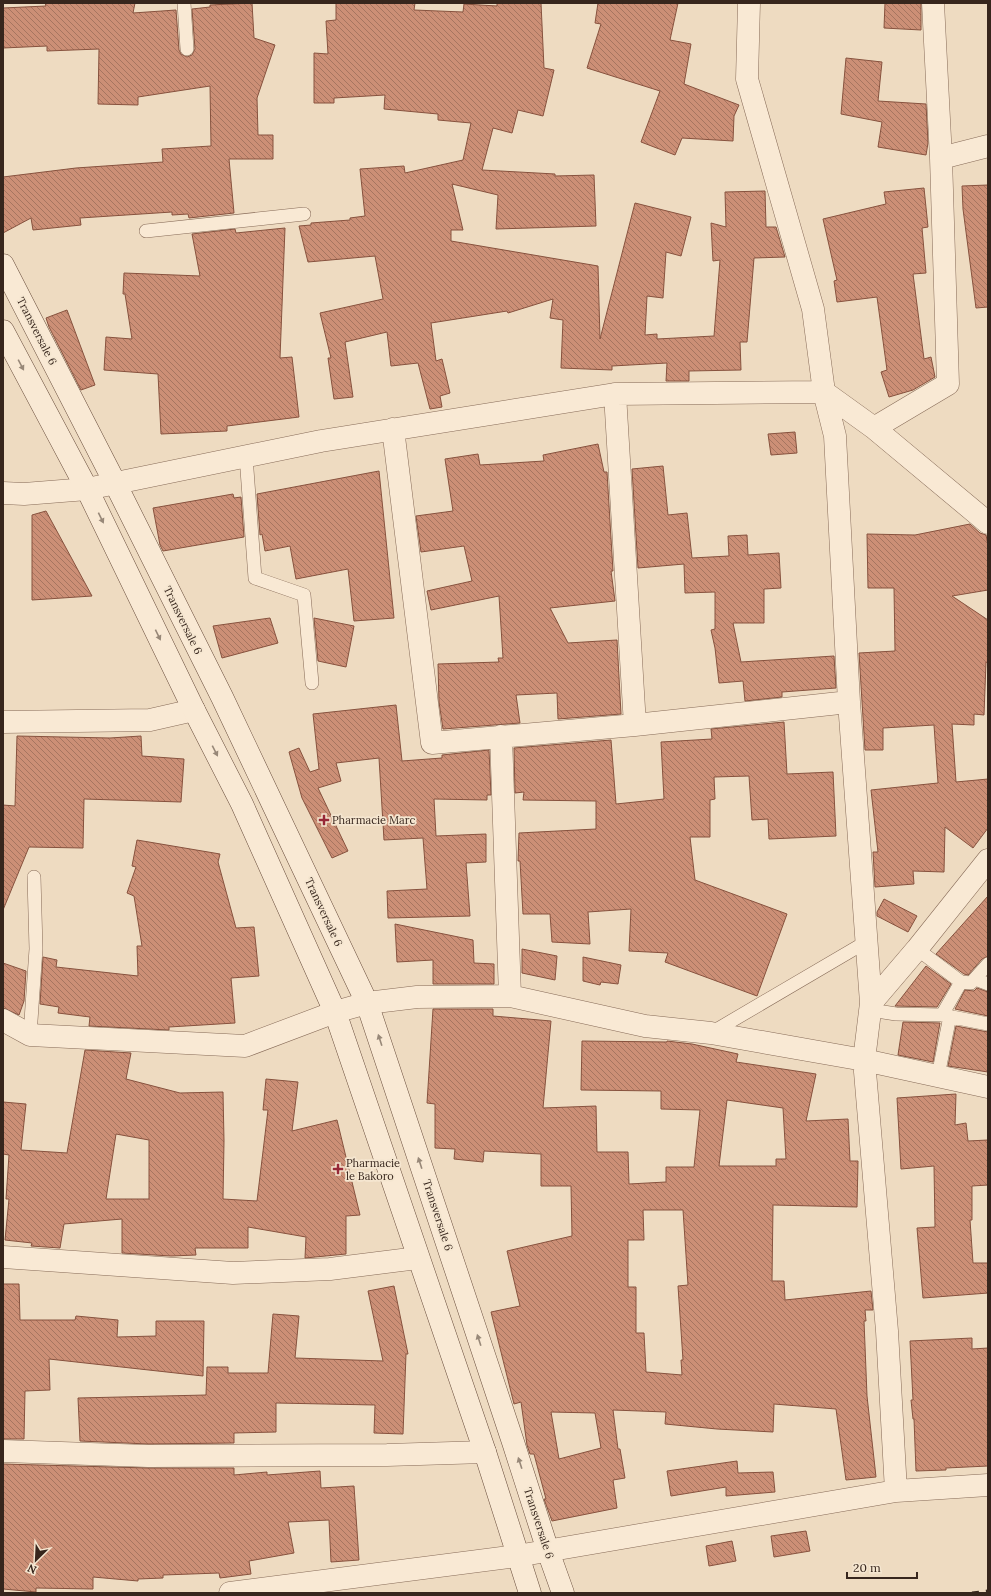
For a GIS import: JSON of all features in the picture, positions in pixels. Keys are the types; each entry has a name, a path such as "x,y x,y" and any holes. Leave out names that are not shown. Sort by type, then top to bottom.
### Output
{"street":[{"path":"749,3 747,79 813,308 824,392 835,436 849,702 871,1002 864,1060 887,1331 896,1491"},
{"path":"874,428 948,384 941,158 933,3"},
{"path":"941,158 988,146"},
{"name":"Transversale 6","path":"3,265 115,483 225,703 367,1003 563,1593"},
{"path":"3,331 87,489 194,710 242,804 335,1012 485,1452 530,1593"},
{"path":"3,493 24,494 87,489 320,441 616,394 824,392 874,428 988,523"},
{"path":"616,394 635,725"},
{"path":"393,429 432,743 635,725 849,702"},
{"path":"3,722 150,720 194,710"},
{"path":"501,736 510,996"},
{"path":"871,1002 917,949 988,860"},
{"path":"3,1020 30,1035 245,1046 335,1012 367,1003 417,997 510,996 645,1026 711,1033 864,1060 988,1087"},
{"path":"3,1257 233,1273 330,1270 418,1258"},
{"path":"3,1451 148,1456 387,1455 485,1452"},
{"path":"230,1593 517,1556 896,1491 988,1485"}],"lane":[{"path":"184,3 187,49"},
{"path":"146,231 304,214"},
{"path":"246,456 255,578 304,595 312,683"},
{"path":"30,1035 36,949 34,877"},
{"path":"711,1033 866,942"},
{"path":"917,949 961,982 971,983 988,964"},
{"path":"976,979 988,984"},
{"path":"938,1076 946,1016 961,982"},
{"path":"871,1002 877,1011 896,1014 946,1016 988,1024"}],"building":[{"path":"45,3 135,3 133,13 176,10 179,50 181,54 187,57 192,55 195,49 192,9 210,7 210,5 252,3 254,38 275,45 257,98 258,135 273,135 273,159 229,159 234,213 189,218 188,214 172,215 172,212 80,218 81,225 33,230 31,218 3,233 3,177 76,168 163,162 162,149 211,146 210,86 138,97 138,105 98,104 99,49 47,51 47,46 3,48 3,8 46,6"},
{"path":"336,3 415,3 414,10 463,12 464,4 497,6 497,3 541,3 544,68 554,70 543,116 518,110 512,133 493,128 482,170 555,174 555,176 594,175 596,226 496,229 498,195 452,184 463,230 451,230 451,241 598,266 600,339 635,203 691,217 681,256 666,252 663,298 647,296 645,335 657,334 657,339 714,336 720,260 713,261 711,223 726,227 725,192 765,191 766,227 776,227 785,257 754,258 747,342 740,342 741,370 689,371 689,381 666,381 667,363 612,366 612,370 561,368 563,320 550,318 553,299 508,313 507,311 431,323 436,361 442,359 450,393 440,396 442,407 430,409 418,363 391,366 387,332 345,342 353,397 334,399 328,358 331,358 320,313 383,299 375,256 308,262 299,226 311,225 311,223 350,220 350,218 365,216 360,169 404,166 405,173 463,160 471,123 438,120 438,114 384,109 385,95 334,98 334,103 314,103 314,53 328,54 326,21 336,20"},
{"path":"598,3 678,3 670,40 691,44 684,84 739,105 734,116 733,141 682,138 675,155 641,142 660,91 587,68 601,24 595,23"},
{"path":"885,3 921,3 921,30 884,28"},
{"path":"846,58 882,62 878,101 926,104 928,143 926,155 878,147 882,122 841,114"},
{"path":"988,185 988,307 976,308 963,209 962,186"},
{"path":"924,188 928,227 922,228 926,273 913,274 924,359 931,357 935,377 913,390 889,397 881,372 887,370 877,297 837,302 834,281 837,280 823,219 886,204 884,192"},
{"path":"285,228 280,358 292,357 299,417 227,426 227,431 161,434 158,374 104,370 106,337 132,339 125,294 123,294 124,273 200,276 192,234 235,229 236,233"},
{"path":"67,310 95,385 81,390 49,327 46,318"},
{"path":"795,432 797,453 771,455 768,434"},
{"path":"598,444 604,472 607,472 613,571 611,571 615,601 550,608 568,643 617,640 621,714 558,719 557,693 516,695 520,723 443,729 439,702 438,664 499,662 498,658 503,658 499,596 431,610 427,591 472,581 464,546 421,552 416,516 453,511 445,459 478,454 480,465 544,461 543,455"},
{"path":"663,466 668,515 687,513 692,558 729,556 728,536 747,535 748,555 779,553 781,588 764,589 764,623 733,623 741,662 834,656 836,688 782,692 782,697 745,701 743,681 719,683 715,648 711,630 715,629 715,592 685,593 684,564 638,568 632,469"},
{"path":"379,471 394,618 354,621 348,569 296,579 290,546 265,551 262,534 260,535 257,494"},
{"path":"233,494 234,498 241,497 244,537 163,551 160,545 153,508"},
{"path":"46,511 92,596 32,600 32,515"},
{"path":"970,524 980,533 986,535 988,545 988,590 952,596 988,620 988,663 986,662 984,715 974,714 974,725 952,724 956,782 988,779 988,828 973,848 945,827 944,872 913,871 914,884 875,887 873,852 878,852 871,790 938,783 934,725 883,728 883,750 865,750 859,653 895,651 894,588 868,588 867,534 915,535"},
{"path":"270,618 278,643 222,658 213,626"},
{"path":"314,618 354,626 346,667 318,661"},
{"path":"396,705 402,761 442,758 442,755 489,750 491,795 487,795 487,800 434,799 436,836 486,834 486,862 466,863 470,916 388,918 387,891 427,889 423,838 384,840 379,758 336,763 341,781 318,788 348,851 332,858 302,798 289,752 299,748 310,772 319,769 313,714"},
{"path":"784,722 787,774 833,772 836,836 769,839 768,819 752,820 749,776 714,777 715,799 710,800 710,837 690,837 695,880 787,914 757,996 665,962 668,953 629,951 631,909 588,912 590,944 552,942 550,914 523,914 520,861 518,861 519,833 596,829 596,801 523,800 524,792 515,793 514,748 611,740 616,804 664,799 661,742 712,739 711,729"},
{"path":"17,736 110,738 141,736 142,756 184,759 181,802 84,799 83,848 29,847 3,910 3,805 15,806"},
{"path":"137,840 220,854 218,862 236,928 254,927 259,976 231,978 235,1023 169,1027 169,1030 89,1026 90,1017 58,1013 59,1007 40,1004 43,957 57,960 56,967 138,976 137,946 142,946 134,896 127,893 136,867 132,866"},
{"path":"988,896 988,956 982,959 968,975 964,974 936,954"},
{"path":"884,899 917,916 908,932 877,916 877,912"},
{"path":"395,924 473,940 474,963 494,964 494,984 433,984 433,960 397,962"},
{"path":"522,949 557,956 555,980 522,973"},
{"path":"583,957 621,965 618,984 601,982 600,985 583,981"},
{"path":"3,963 26,971 24,1001 19,1015 3,1008"},
{"path":"926,966 951,984 937,1007 895,1006"},
{"path":"977,988 988,992 988,1016 955,1009 965,990 974,991"},
{"path":"433,1009 493,1009 493,1016 551,1021 543,1108 596,1106 597,1152 628,1152 629,1184 666,1182 666,1167 694,1167 700,1110 661,1109 661,1091 581,1090 582,1041 667,1041 692,1044 738,1054 736,1062 816,1074 806,1121 848,1119 850,1161 858,1161 857,1207 773,1205 772,1281 784,1281 785,1300 871,1291 873,1310 865,1310 866,1321 864,1321 867,1396 876,1477 846,1480 836,1409 774,1404 773,1432 665,1424 666,1412 613,1410 618,1449 620,1449 625,1478 613,1480 617,1508 552,1521 544,1499 546,1499 534,1454 530,1454 527,1445 521,1402 514,1404 491,1312 520,1306 507,1251 572,1236 571,1186 541,1186 541,1154 484,1151 483,1162 454,1159 455,1149 435,1148 435,1104 427,1103","holes":["727,1100 783,1108 786,1159 776,1159 776,1166 719,1166","643,1210 683,1210 688,1285 678,1286 683,1360 681,1360 682,1375 646,1372 644,1333 636,1333 636,1287 628,1287 628,1240 644,1240","551,1412 595,1413 601,1448 559,1459"]},
{"path":"903,1022 940,1023 933,1062 898,1055"},
{"path":"956,1026 988,1032 988,1072 948,1066"},
{"path":"85,1050 131,1053 126,1079 180,1093 223,1092 223,1199 257,1201 268,1110 263,1110 266,1079 298,1082 292,1131 337,1120 360,1215 346,1216 346,1254 305,1258 306,1237 248,1227 248,1248 195,1248 196,1255 171,1256 122,1253 122,1219 64,1224 60,1248 31,1246 32,1243 5,1240 9,1199 6,1199 9,1155 3,1154 3,1102 26,1104 21,1150 67,1153","holes":["116,1134 149,1140 149,1199 106,1199"]},
{"path":"956,1094 955,1125 966,1123 968,1141 988,1140 988,1185 972,1186 972,1220 970,1220 973,1263 988,1263 988,1293 923,1298 917,1228 935,1227 934,1166 901,1169 897,1098"},
{"path":"3,1284 19,1284 20,1320 75,1320 76,1316 118,1320 117,1337 156,1336 156,1321 204,1321 203,1376 49,1359 50,1390 25,1391 24,1439 3,1439"},
{"path":"394,1286 408,1354 406,1354 403,1434 374,1433 375,1405 276,1403 276,1432 234,1433 234,1443 148,1444 80,1441 78,1398 206,1395 207,1367 228,1367 228,1373 268,1373 273,1314 299,1316 295,1358 383,1361 368,1291"},
{"path":"972,1338 972,1349 988,1348 988,1466 916,1471 914,1419 911,1400 913,1400 910,1341"},
{"path":"737,1461 738,1473 773,1472 775,1492 726,1496 726,1487 671,1496 667,1471"},
{"path":"3,1464 148,1468 234,1468 234,1475 267,1472 267,1475 320,1471 321,1488 354,1486 359,1560 331,1562 329,1520 288,1522 294,1553 249,1561 251,1574 220,1578 219,1573 163,1575 163,1578 138,1579 138,1581 93,1577 93,1589 36,1588 36,1592 3,1589"},
{"path":"806,1531 810,1551 774,1557 771,1536"},
{"path":"732,1541 736,1561 709,1566 706,1546"}],"railway":[{"path":"972,1593 988,1591"}],"place":[{"name":"Pharmacie Marc","path":"324,820"},
{"name":"Pharmacie le Bakoro","path":"338,1169"}]}
